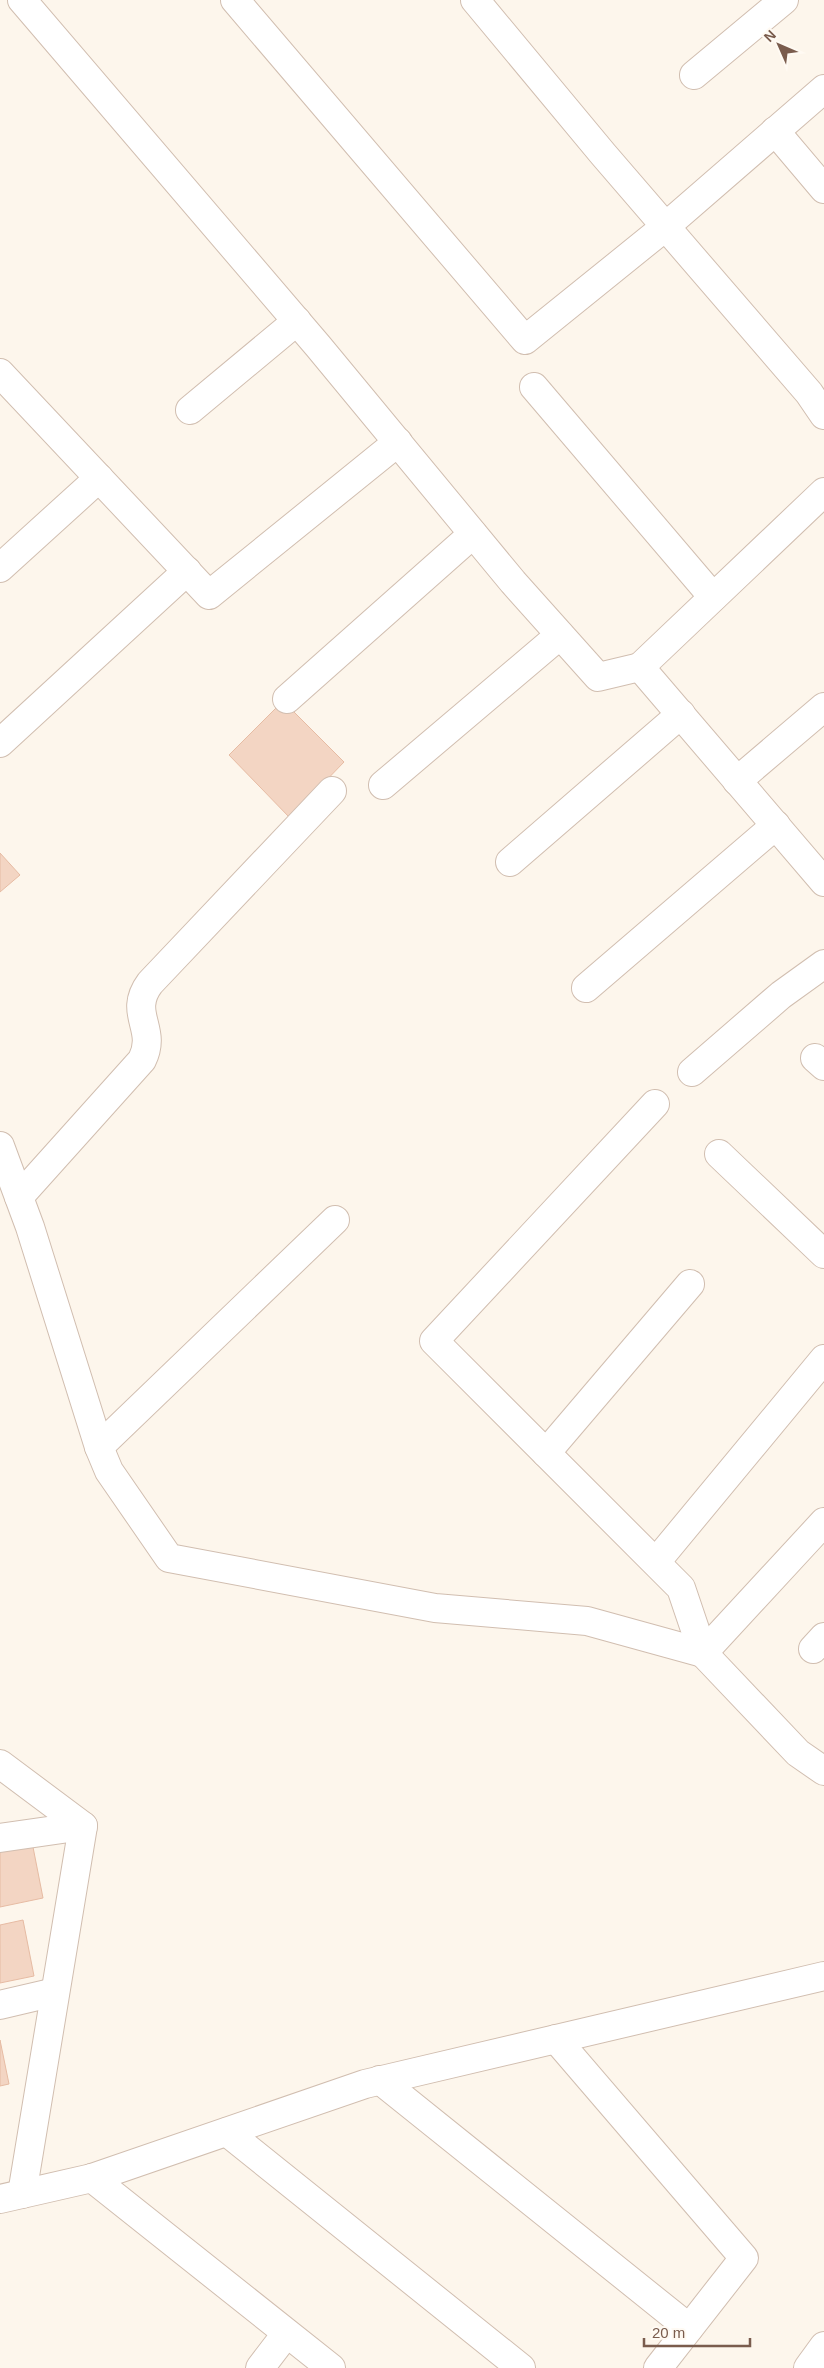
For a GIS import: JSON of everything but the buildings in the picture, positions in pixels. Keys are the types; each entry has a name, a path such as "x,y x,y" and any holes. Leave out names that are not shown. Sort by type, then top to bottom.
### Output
{"street":[{"path":"22,0 298,321 473,534 598,677 640,667 824,492"},
{"path":"235,0 525,340 666,227 824,89"},
{"path":"475,0 809,393 824,415"},
{"path":"694,75 784,0"},
{"path":"776,132 824,189"},
{"path":"190,410 298,321"},
{"path":"0,373 209,595 398,442"},
{"path":"534,387 713,597"},
{"path":"0,568 100,478"},
{"path":"287,699 473,534"},
{"path":"0,743 187,571"},
{"path":"383,785 560,635"},
{"path":"640,667 824,882"},
{"path":"737,780 824,707"},
{"path":"510,862 681,714"},
{"path":"11,1192 142,1060 148,1041 140,1006 142,994 150,983 332,791"},
{"path":"586,988 776,825"},
{"path":"692,1072 781,995 824,964"},
{"path":"655,1104 434,1341 681,1588 703,1653 798,1753 824,1771"},
{"path":"0,1146 11,1192 99,1447 109,1471 169,1558 435,1608 587,1621 703,1653"},
{"path":"718,1154 824,1254"},
{"path":"99,1447 335,1220"},
{"path":"546,1453 690,1284"},
{"path":"656,1562 824,1359"},
{"path":"703,1653 824,1522"},
{"path":"0,1764 83,1826"},
{"path":"0,1838 83,1826"},
{"path":"83,1826 55,1992 11,2196 92,2178 380,2080 824,1976"},
{"path":"0,2005 55,1992"},
{"path":"556,2039 744,2258 658,2368"},
{"path":"380,2080 689,2328"},
{"path":"227,2132 521,2368"},
{"path":"92,2178 331,2368"},
{"path":"260,2368 286,2334"},
{"path":"808,2368 824,2346"}]}
